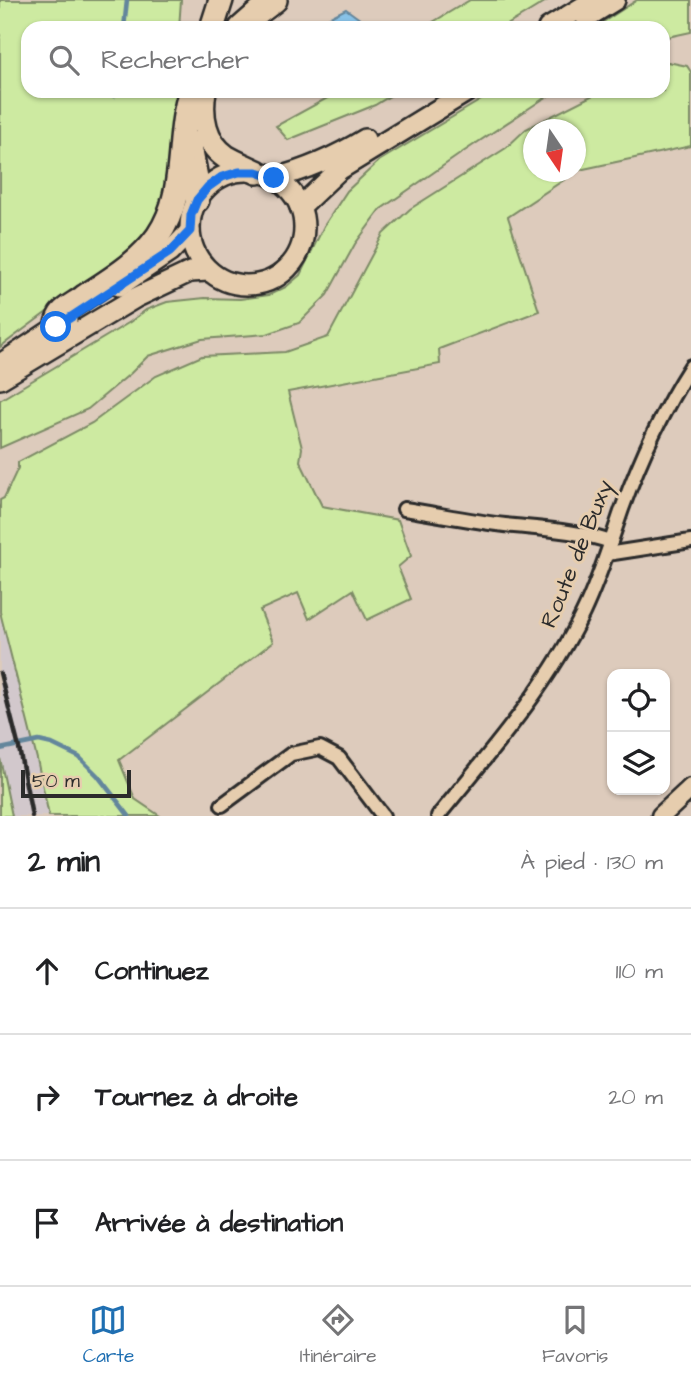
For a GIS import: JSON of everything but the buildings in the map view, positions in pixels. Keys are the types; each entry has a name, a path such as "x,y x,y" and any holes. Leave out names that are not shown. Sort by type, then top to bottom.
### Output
{"highway":[{"path":"214,21 221,0"},
{"path":"249,21 275,0"},
{"path":"56,327 62,313 122,272 145,253 160,234 173,208 189,98"},
{"path":"203,98 203,123 215,147 225,156 265,175"},
{"path":"184,122 194,163 197,200"}],"main road":[{"path":"560,21 594,0"},
{"path":"581,21 615,0"},
{"path":"265,175 285,185 300,207 304,223 303,240 297,256 286,270 256,285 239,285 223,280 209,271 192,246 191,215 197,200 208,187 222,177 239,172 289,174 345,151 432,98"},
{"path":"300,207 339,170 457,98"},
{"path":"0,364 170,252 190,231"},
{"path":"0,379 135,298 190,272 209,271"},
{"path":"661,816 691,788"}],"street":[{"name":"Route de Buxy","path":"438,816 508,731 564,650 584,611 644,452 691,366"},
{"path":"404,509 502,524 573,531 609,548 691,541"},
{"path":"222,805 291,754 320,748 340,758 383,816"}],"shaded area":[{"path":"0,612 49,816 12,816 0,757"}],"green space":[{"path":"0,0 181,0 180,21 21,21 21,98 177,98 175,154 168,195 156,220 130,250 0,347"},
{"path":"470,0 548,0 514,21 435,21"},
{"path":"637,0 691,0 691,32 670,36 670,21 605,21"},
{"path":"670,62 687,66 691,72 691,146 586,168 586,119 546,119 587,98 670,98"},
{"path":"327,98 386,98 288,140 276,126"},
{"path":"484,98 545,98 381,209 355,244 327,295 299,323 267,334 202,339 148,356 88,409 0,448 0,400 146,310 167,302 269,295 286,287 300,275 324,226 347,191 379,161"},
{"path":"523,132 523,182 561,182 508,217 539,311 439,349 440,364 288,392 302,448 300,461 322,506 398,520 411,556 398,567 411,599 367,620 353,590 309,619 298,593 260,610 273,642 119,760 135,799 160,816 49,816 0,612 0,500 4,498 18,468 18,462 92,423 156,376 202,356 285,352 328,337 383,234 410,209 506,148"},
{"path":"0,758 12,816 0,816"}],"water":[{"path":"346,9 362,21 322,21"}],"waterway":[{"path":"125,21 127,0"},
{"path":"0,749 39,741 79,757 98,776 129,816"}],"railway":[{"path":"0,673 19,748 32,816"}],"route":[{"path":"56,327 170,252 190,231 191,215 197,200 208,187 222,177 239,172 257,172 274,178"}]}
